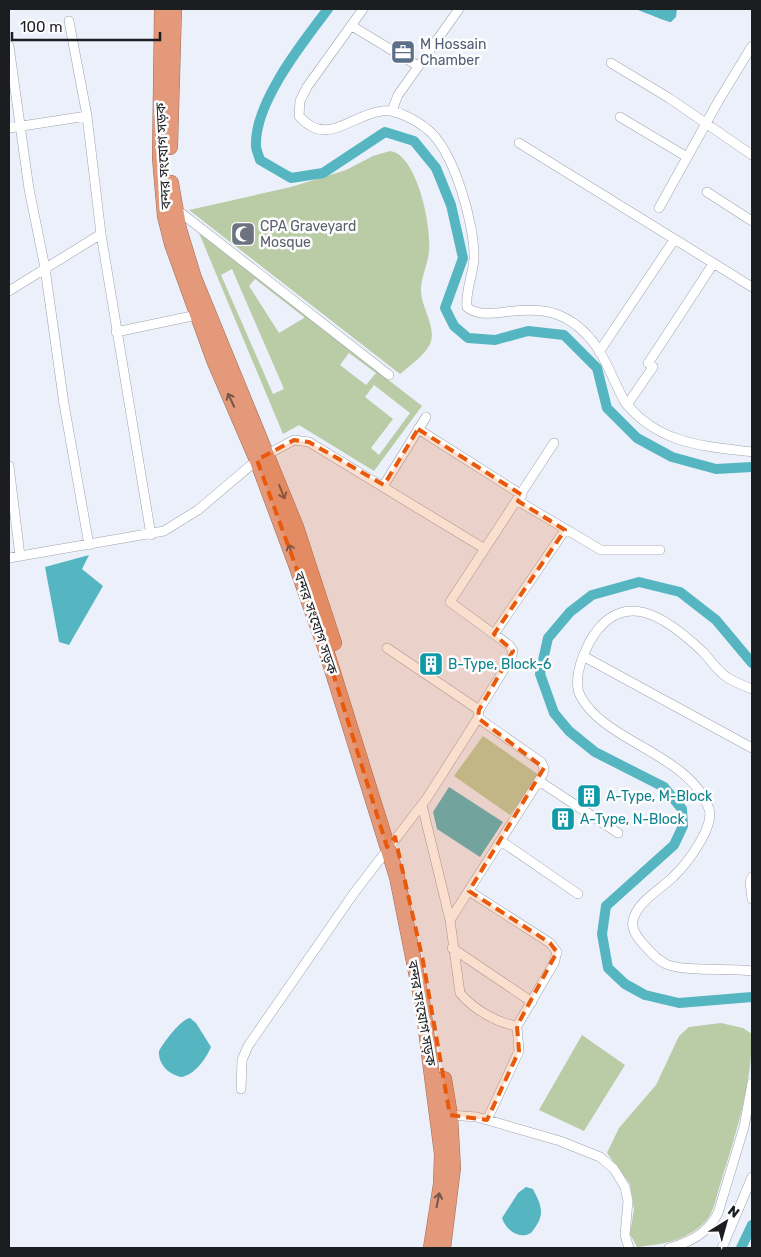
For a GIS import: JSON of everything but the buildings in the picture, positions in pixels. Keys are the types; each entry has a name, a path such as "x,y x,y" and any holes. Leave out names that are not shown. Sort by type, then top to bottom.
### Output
{"highway":[{"name":"বন্দর সংযোগ সড়ক","path":"162,9 160,80 162,188 172,244 226,390 262,457"},
{"name":"বন্দর সংযোগ সড়ক","path":"174,9 170,158 171,186 179,229 194,278 262,457 391,842 423,960 450,1115 453,1168 443,1248"},
{"name":"বন্দর সংযোগ সড়ক","path":"391,842 423,1007 440,1130 443,1170 431,1248"}],"street":[{"path":"363,9 307,87 300,101 299,116 308,126 324,131 384,110 414,120 432,132 460,186 467,207 474,256 467,307 473,313 482,314 532,308 561,314 588,336 599,352 627,405 650,425 678,441 752,452"},
{"path":"396,113 392,108 394,101 460,9"},
{"path":"69,21 87,116 101,234 151,535"},
{"path":"352,26 418,66"},
{"path":"9,46 29,189 45,268 64,404 89,545"},
{"path":"659,208 752,46"},
{"path":"611,63 752,155"},
{"path":"9,128 87,116"},
{"path":"620,117 687,157"},
{"path":"519,143 752,287"},
{"path":"707,192 752,221"},
{"path":"176,209 389,375"},
{"path":"9,291 101,234"},
{"path":"599,352 674,240"},
{"path":"627,405 653,367 648,364 649,362 713,264"},
{"path":"116,332 197,315"},
{"path":"384,485 426,417"},
{"path":"418,429 566,530 601,550 660,550"},
{"path":"9,558 151,535 164,531 186,519 262,457 294,440 309,442 384,485 485,549"},
{"path":"241,1089 242,1060 248,1046 391,842 422,805 478,714 513,651 509,645 450,602 520,498 554,443"},
{"path":"9,466 20,556"},
{"path":"494,634 566,530"},
{"path":"752,689 727,677 701,650 669,624 653,614 637,609 623,611 607,620 595,633 583,656 578,678 580,696 592,712 690,779 706,800 710,812 709,825 704,836 674,877 640,907 633,918 633,929 640,941 667,964 683,967 752,971"},
{"path":"387,648 541,762 544,768 539,781 450,920"},
{"path":"583,656 752,748"},
{"path":"539,781 618,834"},
{"path":"422,805 450,920 452,948 460,993 467,1001 490,1017 506,1025 517,1026"},
{"path":"501,841 578,894"},
{"path":"752,877 750,882 752,899"},
{"path":"469,891 550,943 557,952 554,963 517,1026 519,1051 487,1120"},
{"path":"452,948 532,1002"},
{"path":"669,1248 698,1237 712,1225 718,1213 744,1127 752,1083"},
{"path":"450,1115 487,1120 580,1148 600,1157 614,1169 625,1187 628,1201 626,1235 630,1248"},
{"path":"722,1248 752,1177"}],"highlighted area":[{"path":"418,429 522,495 518,501 565,530 494,634 513,651 479,710 478,718 544,768 469,891 550,943 557,952 517,1026 519,1051 487,1120 450,1115 423,961 395,837 387,847 325,647 257,460 294,440 309,442 384,485"}],"green space":[{"path":"390,151 400,155 415,178 425,210 429,240 421,292 432,338 424,353 400,374 189,210 291,187 346,170 373,156"},
{"path":"199,233 422,406 374,471 299,425 283,434","holes":["232,269 284,389 273,394 221,275","255,279 304,318 279,333 249,286","349,353 376,373 366,385 340,365","374,385 410,413 379,455 371,448 393,419 365,397"]},
{"path":"483,736 539,775 510,815 454,776"},
{"path":"721,1023 743,1028 752,1034 749,1072 742,1109 713,1208 706,1221 691,1233 665,1243 637,1247 630,1234 634,1209 630,1184 607,1153 619,1128 656,1085 679,1036 689,1027"},
{"path":"582,1035 625,1065 584,1131 539,1110"}],"water":[{"path":"636,9 677,9 676,17 671,22"},
{"path":"89,555 82,569 103,586 69,645 59,642 45,567"},
{"path":"449,787 503,822 480,857 437,829 433,812"},
{"path":"190,1018 196,1023 211,1047 200,1065 191,1073 182,1077 169,1072 160,1061 159,1051 177,1027"},
{"path":"526,1187 533,1189 539,1201 541,1216 531,1233 522,1235 510,1230 502,1218 518,1193"}],"waterway":[{"path":"328,9 306,38 271,92 257,129 256,146 260,160 291,178 323,173 385,132 414,141 436,168 451,205 463,258 445,308 454,326 468,338 495,340 528,331 564,335 597,368 607,408 637,438 672,457 716,469 752,467"},
{"path":"752,663 716,620 680,592 639,582 592,595 570,612 548,638 540,674 554,713 569,731 595,752 664,787 682,809 683,826 674,845 606,906 602,934 608,968 625,984 645,995 679,1003 752,997"},
{"path":"741,1248 752,1225"}],"place":[{"name":"M Hossain Chamber","path":"403,52"},
{"name":"CPA Graveyard Mosque","path":"243,234"},
{"name":"B-Type, Block-6","path":"431,664"},
{"name":"A-Type, M-Block","path":"589,796"},
{"name":"A-Type, N-Block","path":"563,819"}]}
